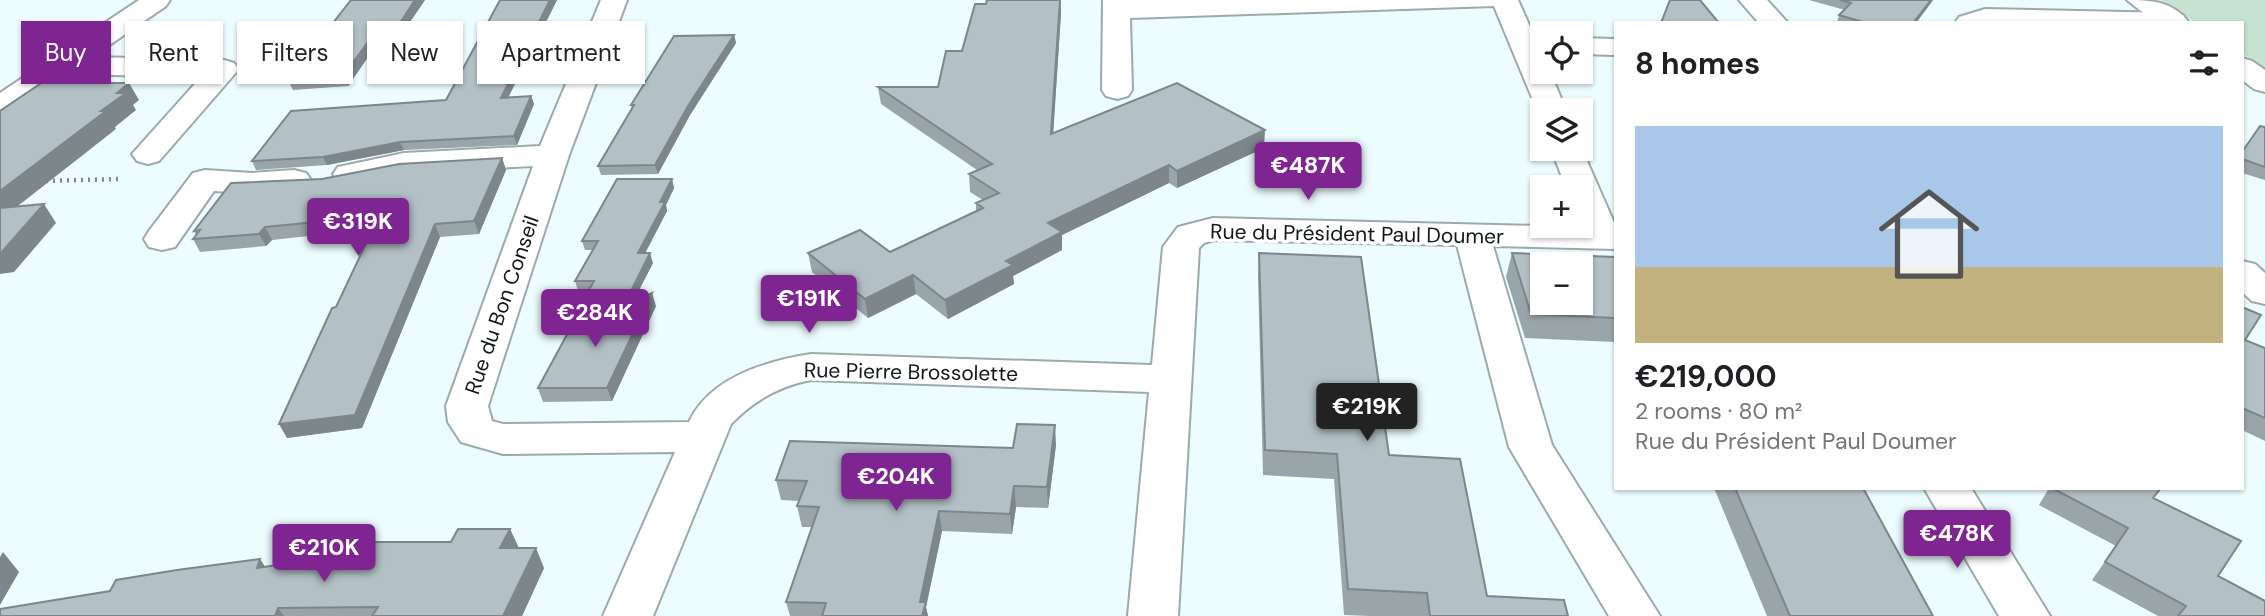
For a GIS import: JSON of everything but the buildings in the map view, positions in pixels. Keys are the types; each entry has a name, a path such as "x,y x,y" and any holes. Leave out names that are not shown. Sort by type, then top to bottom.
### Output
{"street":[{"path":"111,31 158,0"},
{"name":"Rue du Bon Conseil","path":"614,0 553,155 467,406 467,421 474,431 486,437 503,439 705,437"},
{"path":"1117,90 1116,5 1486,0"},
{"path":"1505,0 1530,40"},
{"path":"1752,0 1772,21"},
{"path":"2140,0 2172,21"},
{"path":"1974,21 1985,16 2142,21"},
{"path":"1593,46 1614,47"},
{"path":"111,66 224,69 148,154"},
{"path":"2244,69 2265,83"},
{"path":"0,107 33,84"},
{"path":"162,239 205,180 252,183 327,178 404,163 553,155"},
{"path":"1573,161 1609,238"},
{"name":"Rue du Président Paul Doumer","path":"1153,616 1181,247 1191,234 1213,229 1609,238"},
{"path":"1472,234 1531,447 1635,616"},
{"path":"2244,274 2265,293"},
{"name":"Rue Pierre Brossolette","path":"628,616 712,418 726,402 769,377 811,367 1172,379"},
{"path":"1948,490 2025,616"}],"path":[{"path":"39,181 125,178"}],"green space":[{"path":"2161,0 2265,0 2265,69 2244,54 2244,21 2193,21"}]}
